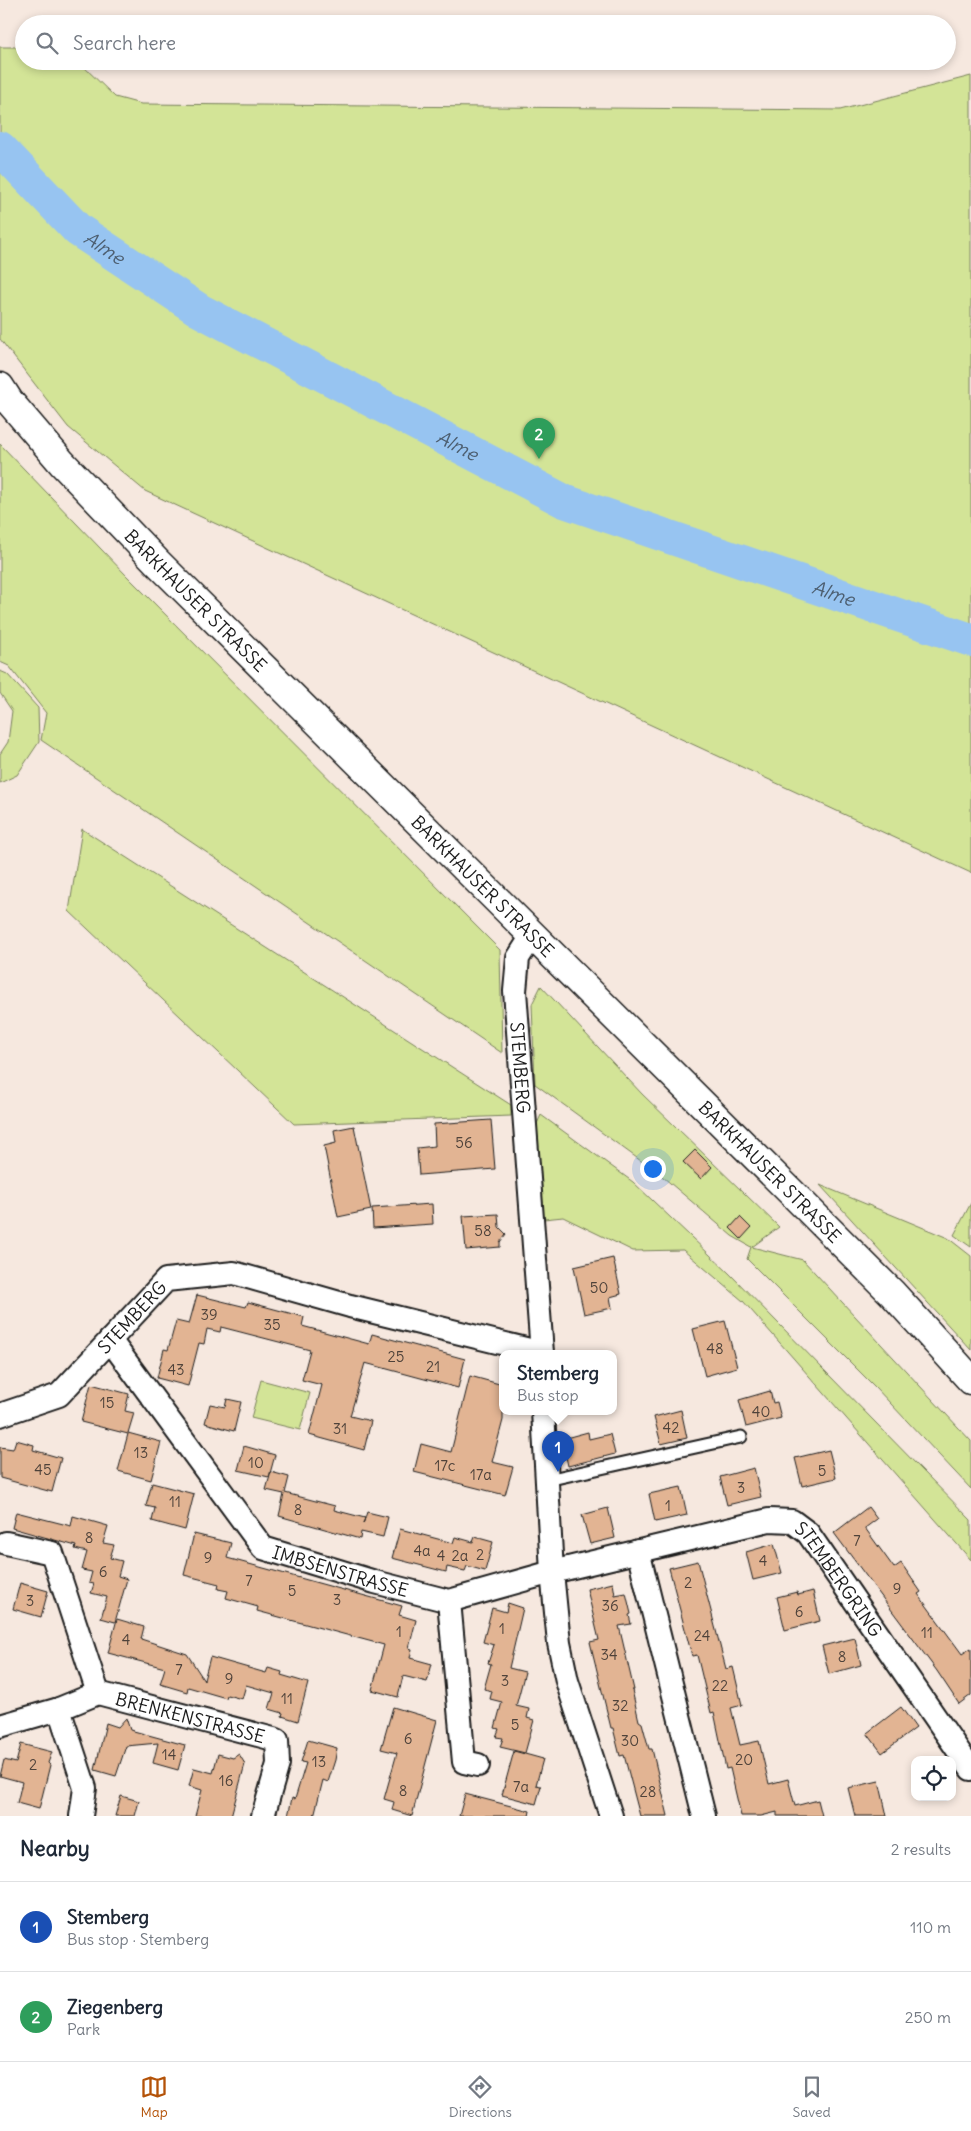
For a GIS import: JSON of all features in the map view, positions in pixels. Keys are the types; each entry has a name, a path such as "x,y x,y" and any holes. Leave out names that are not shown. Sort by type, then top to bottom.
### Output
{"street":[{"name":"BARKHAUSER STRASSE","path":"0,387 9,401 62,463 157,562 790,1190 892,1293 971,1380"},
{"name":"STEMBERG","path":"532,936 518,958 515,991 542,1350"},
{"name":"STEMBERG","path":"0,1415 59,1395 166,1280 234,1273 334,1302 530,1350"},
{"name":"IMBSENSTRASSE","path":"110,1340 263,1548 375,1582 449,1601"},
{"path":"543,1415 552,1572 559,1643 566,1681 611,1816"},
{"name":"STEMBERGRING","path":"552,1572 768,1520 792,1521 808,1533 971,1769"},
{"path":"6,1544 52,1553 98,1693"},
{"path":"638,1551 704,1816"},
{"path":"478,1765 464,1762 449,1601 552,1572"},
{"name":"BRENKENSTRASSE","path":"0,1726 59,1709 98,1693 277,1740 278,1764 263,1816"},
{"path":"59,1709 85,1788 81,1816"}],"lane":[{"path":"547,1480 741,1437"}],"green space":[{"path":"0,47 15,47 15,70 87,70 115,97 141,104 840,110 971,76 971,873 145,491 68,427 0,339"},
{"path":"0,444 126,575 500,950 502,1053 41,740 46,713 9,666 0,662"},
{"path":"0,671 7,674 38,708 39,742 17,775 0,783 0,754 8,742 12,711 0,693"},
{"path":"82,829 511,1105 511,1116 294,1124 69,911"},
{"path":"541,986 642,1094 779,1227 752,1247 803,1260 971,1441 971,1489 875,1387 747,1259 751,1247 732,1236 663,1177 535,1084 532,1004"},
{"path":"541,1115 633,1182 729,1273 971,1520 971,1560 743,1301 683,1250 633,1251 563,1217 544,1219 535,1128"},
{"path":"820,1185 948,1238 971,1256 971,1350"},
{"path":"971,1203 971,1247 954,1235"},
{"path":"261,1380 310,1393 300,1430 251,1418"}],"building":[{"path":"491,1120 495,1169 419,1175 417,1148 435,1146 434,1124"},
{"path":"354,1126 371,1210 338,1217 324,1146 336,1143 334,1130"},
{"path":"695,1150 712,1167 701,1179 683,1162"},
{"path":"432,1204 433,1224 373,1228 372,1208"},
{"path":"498,1214 499,1227 506,1234 500,1242 500,1247 466,1250 463,1216"},
{"path":"740,1217 751,1228 741,1239 730,1228"},
{"path":"613,1258 621,1294 610,1297 612,1308 584,1314 574,1267"},
{"path":"197,1295 246,1307 248,1302 304,1317 302,1326 369,1344 372,1334 465,1359 458,1388 365,1363 350,1416 371,1421 364,1450 309,1435 322,1385 302,1380 310,1350 221,1327 220,1332 207,1329 204,1344 199,1343 188,1386 157,1378 164,1349 168,1350 176,1321 189,1324"},
{"path":"725,1321 737,1367 705,1376 693,1329"},
{"path":"470,1376 499,1384 499,1415 503,1415 503,1420 492,1462 513,1467 505,1495 414,1472 421,1444 451,1452"},
{"path":"91,1384 129,1394 125,1411 134,1413 128,1433 161,1442 151,1480 118,1471 128,1434 81,1422"},
{"path":"770,1391 773,1403 777,1402 781,1418 746,1427 739,1400"},
{"path":"227,1399 241,1402 234,1431 205,1423 210,1404 225,1407"},
{"path":"681,1410 687,1438 661,1444 654,1417"},
{"path":"588,1432 589,1439 610,1434 615,1454 568,1466 562,1439"},
{"path":"16,1440 34,1445 33,1450 61,1458 52,1492 0,1478 0,1447 13,1449"},
{"path":"244,1446 275,1455 269,1477 238,1470"},
{"path":"829,1450 836,1478 802,1486 795,1458"},
{"path":"754,1468 761,1497 727,1505 720,1477"},
{"path":"271,1472 289,1477 285,1493 335,1506 334,1510 365,1518 367,1512 388,1517 383,1537 361,1532 360,1539 279,1516 284,1494 266,1490"},
{"path":"152,1483 194,1494 185,1530 152,1521 155,1508 146,1506"},
{"path":"681,1487 687,1515 655,1522 649,1494"},
{"path":"868,1507 877,1519 865,1528 894,1568 901,1563 921,1592 918,1594 962,1654 971,1648 971,1695 959,1704 937,1671 834,1533"},
{"path":"608,1508 615,1538 590,1544 582,1515"},
{"path":"16,1512 71,1526 73,1516 108,1526 103,1543 114,1545 110,1558 122,1561 118,1576 127,1579 115,1622 101,1618 107,1597 91,1593 94,1584 89,1583 92,1572 82,1570 87,1552 75,1549 76,1546 12,1528"},
{"path":"400,1529 453,1543 455,1537 473,1542 475,1537 493,1542 485,1571 467,1566 465,1571 447,1567 446,1572 392,1558"},
{"path":"194,1534 231,1543 227,1558 402,1606 399,1615 416,1620 409,1648 412,1649 410,1658 432,1664 427,1682 403,1676 398,1697 372,1690 384,1645 257,1611 258,1607 226,1598 228,1591 218,1589 219,1584 184,1575"},
{"path":"774,1544 782,1573 753,1580 746,1552"},
{"path":"698,1561 726,1669 733,1667 742,1705 731,1708 740,1745 759,1741 769,1784 788,1779 795,1806 818,1800 822,1816 777,1816 777,1812 761,1816 741,1816 730,1768 726,1769 714,1712 711,1713 697,1655 692,1656 669,1568"},
{"path":"20,1583 48,1591 41,1617 13,1609"},
{"path":"613,1583 615,1595 626,1593 631,1614 629,1615 631,1624 619,1626 639,1721 642,1723 649,1749 652,1749 668,1816 640,1816 624,1755 620,1756 613,1728 611,1728 590,1642 599,1640 587,1589"},
{"path":"813,1591 820,1621 785,1630 777,1597 797,1592 798,1595"},
{"path":"508,1603 523,1608 509,1668 525,1672 516,1706 529,1709 527,1718 534,1720 525,1753 500,1747 503,1738 496,1737 499,1729 495,1728 502,1702 490,1699 492,1691 484,1689 491,1664 488,1663 494,1645 483,1642 492,1608 506,1612"},
{"path":"117,1619 144,1627 141,1639 187,1654 204,1680 210,1657 266,1673 268,1668 282,1672 281,1675 308,1683 298,1721 282,1716 283,1713 269,1709 274,1693 246,1685 242,1699 227,1695 226,1698 188,1687 187,1692 160,1684 165,1668 108,1653"},
{"path":"855,1638 861,1665 829,1674 822,1646"},
{"path":"393,1707 437,1720 412,1816 392,1810 394,1802 384,1799 397,1753 381,1749"},
{"path":"901,1707 916,1728 882,1753 867,1733"},
{"path":"126,1718 130,1730 185,1745 178,1770 153,1763 158,1743 126,1746 116,1776 95,1770 106,1723 118,1727"},
{"path":"308,1740 337,1748 335,1760 328,1782 323,1780 314,1816 288,1816 292,1798 295,1799 306,1763 301,1762"},
{"path":"21,1744 52,1752 39,1809 17,1803 22,1782 0,1776 4,1760 16,1763"},
{"path":"514,1751 543,1759 536,1785 541,1786 536,1804 502,1795"},
{"path":"218,1754 233,1758 239,1754 245,1764 231,1816 195,1816 202,1790 189,1786 194,1768 213,1773"},
{"path":"879,1781 887,1816 855,1816 848,1788"},
{"path":"465,1794 530,1811 529,1816 459,1816"},
{"path":"121,1796 139,1801 135,1816 115,1816"}],"waterway":[{"name":"Alme","path":"0,148 78,230 199,310 564,501 971,640"}],"place":[{"name":"Ziegenberg","path":"539,459"},
{"name":"Stemberg","path":"558,1472"}]}
